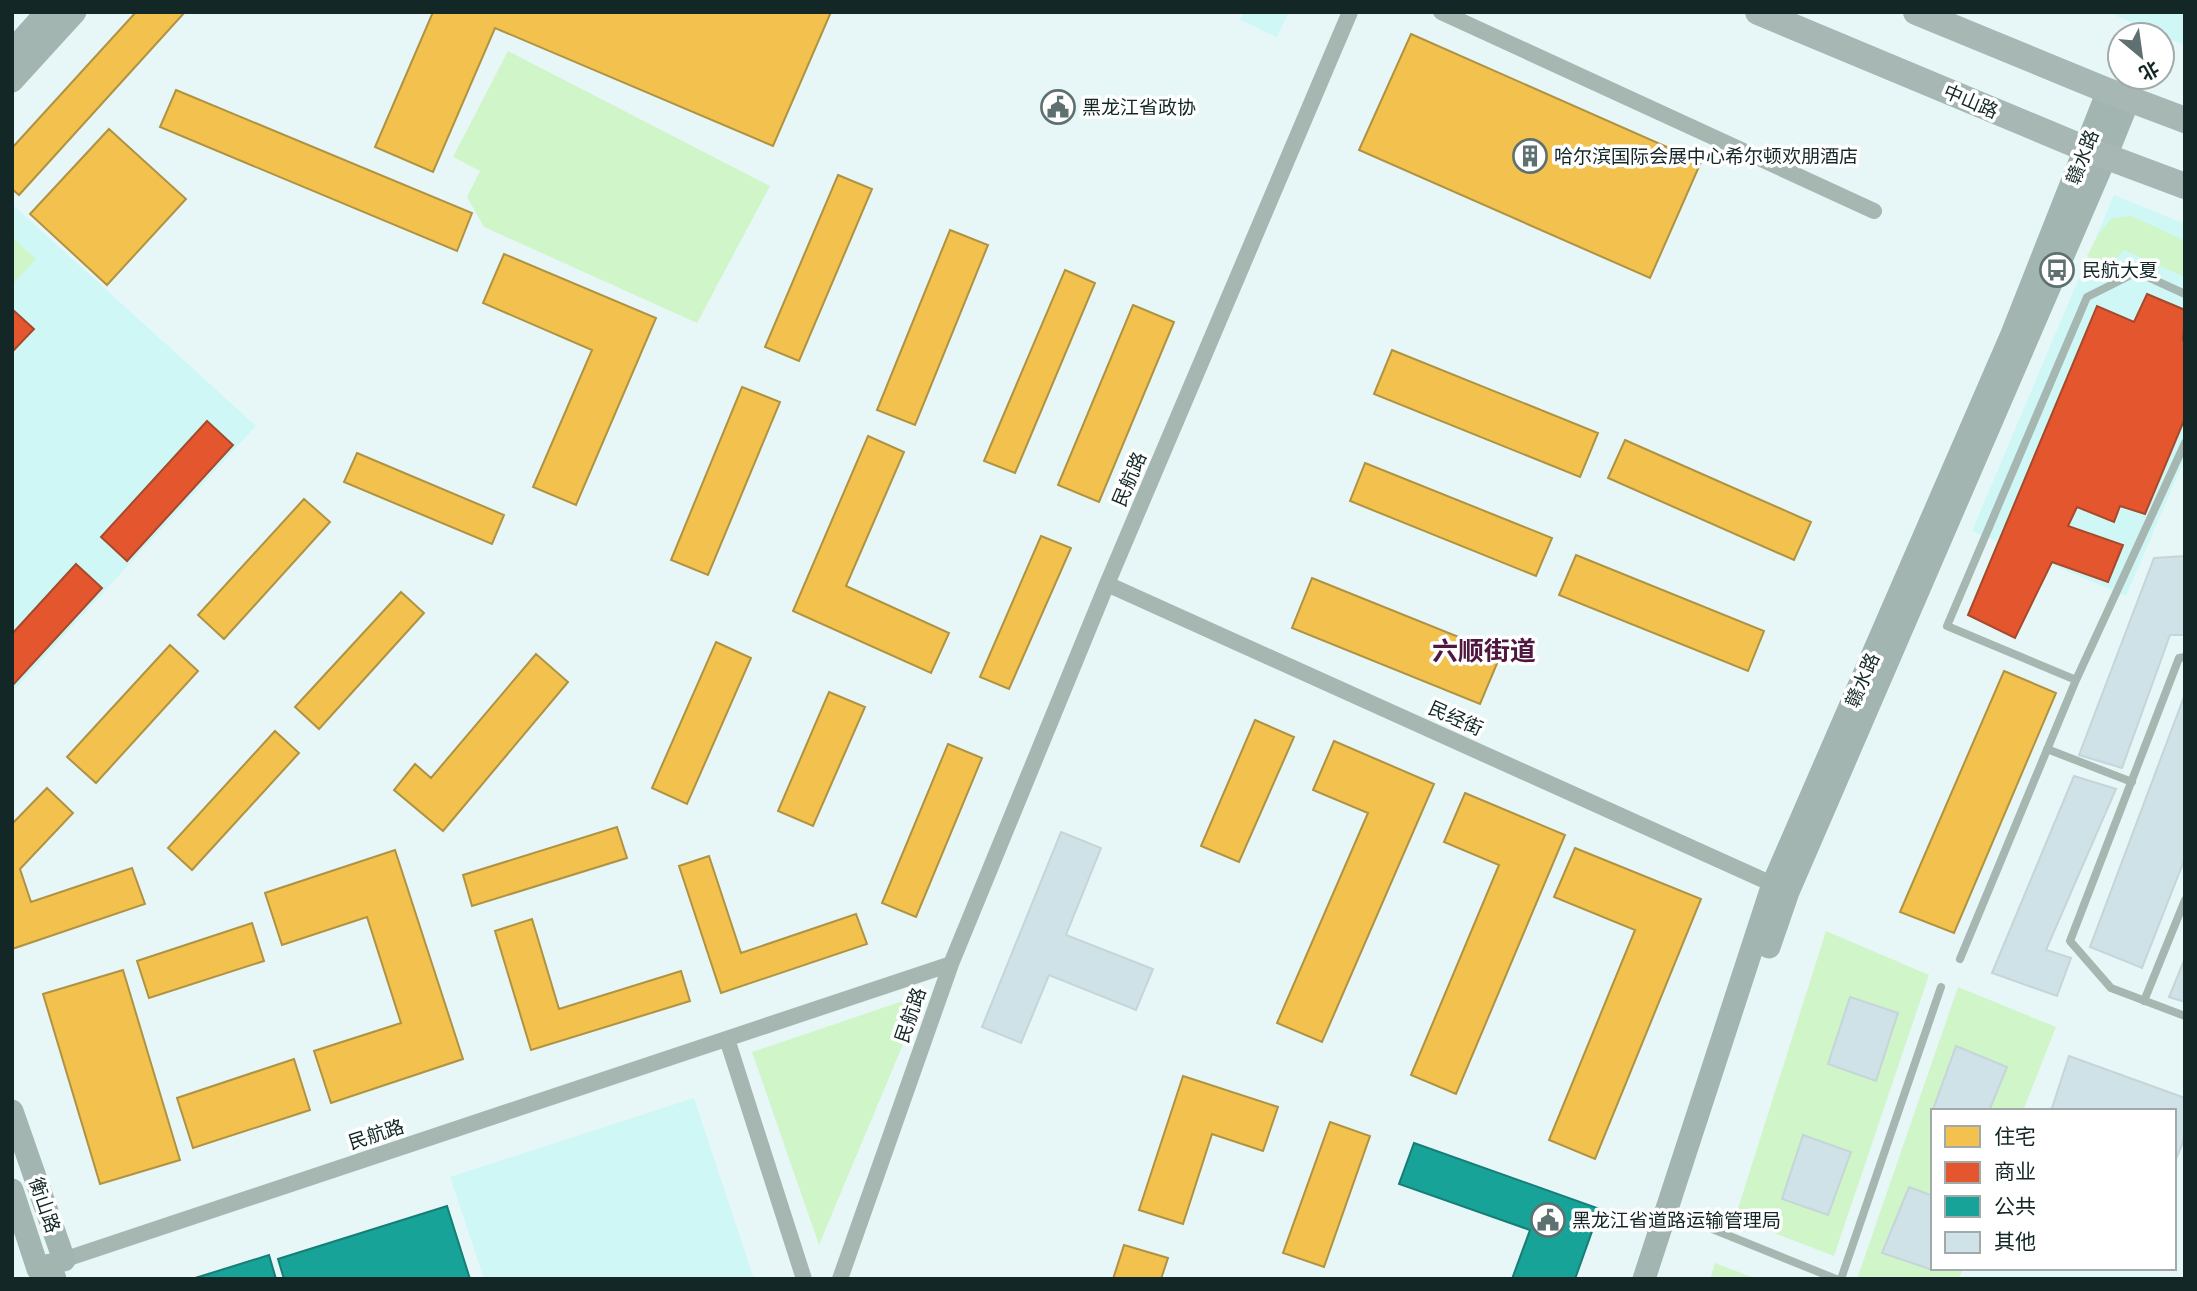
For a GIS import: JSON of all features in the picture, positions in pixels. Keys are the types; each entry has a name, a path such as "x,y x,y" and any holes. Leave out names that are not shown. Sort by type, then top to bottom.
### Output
{"main road":[{"path":"12,51 47,12"},
{"path":"12,81 75,12"},
{"name":"中山路","path":"1758,12 2185,186"},
{"path":"1916,12 2185,120"},
{"name":"赣水路","path":"1644,1279 1780,888 2012,334 2096,152 2118,95"},
{"name":"赣水路","path":"1658,1279 1680,1216 1780,888"},
{"name":"衡山路","path":"12,1111 52,1268"},
{"name":"衡山路","path":"12,1190 17,1224 52,1268"}],"street":[{"name":"民航路","path":"840,1279 951,964 1107,584 1350,12"},
{"path":"1441,12 1874,211"},
{"name":"民经街","path":"1107,584 1780,888"},
{"name":"民航路","path":"52,1268 951,964"},
{"path":"727,1039 804,1279"}],"lane":[{"path":"2076,680 1947,626 2087,297 2137,272 2185,294"},
{"path":"1960,959 2076,680 2185,443"},
{"path":"2185,657 2179,658 2070,942 2111,988 2185,1016"},
{"path":"2047,749 2132,782"},
{"path":"2144,1001 2185,900"},
{"path":"1680,1216 1838,1279 1941,987"}],"shaded area":[{"path":"1243,12 1289,12 1277,37 1240,20"},
{"path":"2107,12 2185,12 2185,46 2176,42 2176,21 2129,21"},
{"path":"2114,195 2185,224 2185,458 2126,596 1972,531"},
{"path":"12,204 256,426 12,692"},
{"path":"694,1098 754,1279 484,1279 450,1177"}],"green space":[{"path":"508,51 770,186 697,323 484,227 467,197 480,171 453,157"},
{"path":"2132,216 2185,241 2185,277 2124,250 2107,267 2087,256 2099,233 2112,218"},
{"path":"12,237 36,259 12,285"},
{"path":"1826,931 1929,975 1834,1256 1735,1218"},
{"path":"1958,987 2056,1027 2024,1109 1931,1109 1931,1270 1962,1270 1959,1279 1857,1279"},
{"path":"924,994 819,1245 752,1052"},
{"path":"1715,1263 1757,1279 1710,1279"}],"building: 住宅":[{"path":"136,12 185,12 19,195 12,189 12,148"},
{"path":"433,12 831,12 773,146 495,28 433,172 375,147"},
{"name":"哈尔滨国际会展中心希尔顿欢朋酒店","path":"1411,34 1701,162 1650,278 1359,150"},
{"path":"176,90 472,213 457,251 160,127"},
{"path":"109,129 186,199 107,285 30,214"},
{"path":"838,175 872,189 799,361 765,347"},
{"path":"950,230 988,245 915,425 877,410"},
{"path":"504,254 656,318 576,505 533,487 592,350 483,303"},
{"path":"1065,270 1095,283 1015,473 984,461"},
{"path":"1133,305 1174,322 1099,502 1058,485"},
{"path":"1392,350 1598,433 1580,477 1374,394"},
{"path":"742,387 780,402 708,575 671,560"},
{"path":"868,436 904,452 846,586 949,633 931,673 793,611"},
{"path":"1625,440 1811,522 1794,560 1608,478"},
{"path":"357,453 504,515 492,544 344,482"},
{"path":"1365,463 1552,538 1536,576 1350,501"},
{"path":"304,499 330,522 224,639 198,615"},
{"path":"1041,536 1071,548 1009,689 980,677"},
{"path":"1576,555 1764,631 1748,671 1559,595"},
{"path":"1312,578 1501,654 1480,704 1292,628"},
{"path":"401,592 424,613 319,729 295,707"},
{"path":"716,642 751,658 687,804 652,788"},
{"path":"170,645 198,671 96,783 67,757"},
{"path":"536,654 568,682 443,831 394,790 415,764 431,778"},
{"path":"2004,671 2056,693 1954,933 1900,912"},
{"path":"829,692 865,707 813,826 778,811"},
{"path":"1255,720 1294,737 1239,862 1201,846"},
{"path":"275,731 299,753 192,870 168,848"},
{"path":"1334,741 1434,784 1322,1042 1277,1023 1368,813 1313,790"},
{"path":"948,744 982,758 916,917 882,903"},
{"path":"47,788 73,813 20,869 31,902 132,868 145,904 12,949 12,824"},
{"path":"1465,793 1565,835 1456,1094 1411,1075 1499,865 1444,842"},
{"path":"617,827 627,858 472,906 463,875"},
{"path":"1575,848 1701,899 1595,1159 1549,1140 1635,930 1554,897"},
{"path":"395,850 463,1059 331,1103 314,1051 401,1023 367,917 282,945 265,893"},
{"path":"709,856 741,953 856,914 867,944 721,993 679,866"},
{"path":"532,919 559,1009 681,971 690,1001 531,1050 495,931"},
{"path":"252,923 264,961 149,998 137,961"},
{"path":"123,970 180,1160 100,1184 43,994"},
{"path":"294,1059 310,1110 193,1148 177,1098"},
{"path":"1183,1076 1278,1107 1263,1151 1212,1134 1183,1224 1139,1210"},
{"path":"1330,1122 1370,1136 1324,1267 1283,1253"},
{"path":"1124,1245 1168,1258 1161,1279 1113,1279"}],"building: 商业":[{"path":"2147,294 2185,310 2185,418 2145,514 2120,506 2114,522 2077,507 2068,526 2123,545 2108,582 2052,562 2015,638 1968,615 2097,306 2134,322"},
{"path":"12,309 34,329 12,352"},
{"path":"207,421 233,445 127,561 101,537"},
{"path":"76,564 102,588 12,686 12,634"}],"building: 公共":[{"name":"黑龙江省道路运输管理局","path":"1414,1143 1600,1209 1575,1279 1512,1279 1530,1230 1399,1184"},
{"path":"447,1206 470,1279 284,1279 278,1259"},
{"path":"269,1255 276,1279 192,1279"}],"building: 其他":[{"path":"2185,556 2185,635 2170,635 2122,768 2079,755 2154,558"},
{"path":"2185,694 2185,858 2142,968 2090,947"},
{"path":"2074,776 2116,789 2046,950 2071,958 2057,996 1992,973"},
{"path":"1061,832 1101,848 1066,935 1153,969 1136,1010 1049,975 1021,1043 982,1027"},
{"path":"2185,958 2185,1002 2169,997"},
{"path":"1850,997 1898,1013 1876,1081 1828,1064"},
{"path":"1956,1046 2007,1067 1990,1109 1933,1109"},
{"path":"2069,1056 2185,1098 2185,1137 2176,1159 2176,1109 2052,1109"},
{"path":"1803,1135 1851,1152 1828,1215 1782,1199"},
{"path":"1909,1187 1931,1195 1931,1269 1882,1253"}],"place":[{"name":"黑龙江省政协","path":"1058,107"},
{"name":"哈尔滨国际会展中心希尔顿欢朋酒店","path":"1530,156"},
{"name":"民航大夏","path":"2057,270"},
{"name":"黑龙江省道路运输管理局","path":"1548,1220"}],"district":[{"name":"六顺街道","path":"1484,651"}]}
